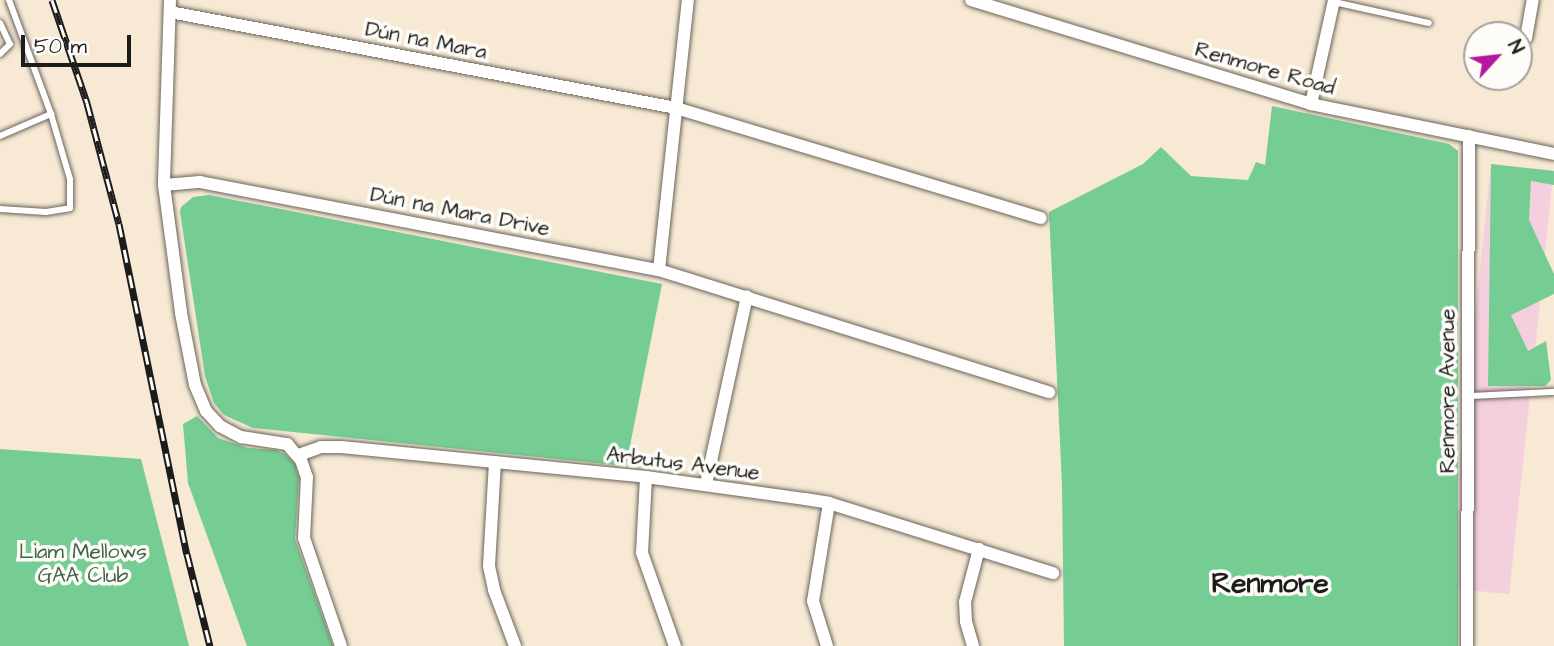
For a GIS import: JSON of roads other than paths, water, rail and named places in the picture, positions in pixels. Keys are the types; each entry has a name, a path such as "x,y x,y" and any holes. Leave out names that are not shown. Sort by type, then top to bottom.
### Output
{"street":[{"path":"659,270 688,0"},
{"name":"Renmore Road","path":"971,0 1311,104 1554,154"},
{"path":"1529,21 1533,0"},
{"path":"1311,104 1334,1"},
{"path":"170,6 164,185 181,313 195,385 203,406 216,423 228,431 253,440 284,443 299,456 307,477 304,538 341,646"},
{"name":"Dún na Mara","path":"170,6 676,108 1041,218"},
{"name":"Renmore Avenue","path":"1467,646 1469,136"},
{"name":"Dún na Mara Drive","path":"164,185 200,182 659,270 1049,392"},
{"path":"706,484 747,296"},
{"name":"Arbutus Avenue","path":"299,456 331,447 646,477 829,503 1053,573"},
{"path":"495,462 489,566 494,590 515,646"},
{"path":"646,477 642,553 675,646"},
{"path":"827,646 813,601 829,503"},
{"path":"973,646 965,621 965,602 979,549"}],"lane":[{"path":"0,209 46,212 70,208 70,179 51,114 9,0"},
{"path":"1334,1 1429,23"},
{"path":"0,23 10,44 0,54"},
{"path":"0,136 51,114"},
{"path":"1467,396 1554,392"}],"railway":[{"path":"52,0 87,103 119,224 187,554 210,646"}],"district":[{"name":"Renmore","path":"1270,584"}],"park label":[{"name":"Liam Mellows GAA Club","path":"83,564"}]}
